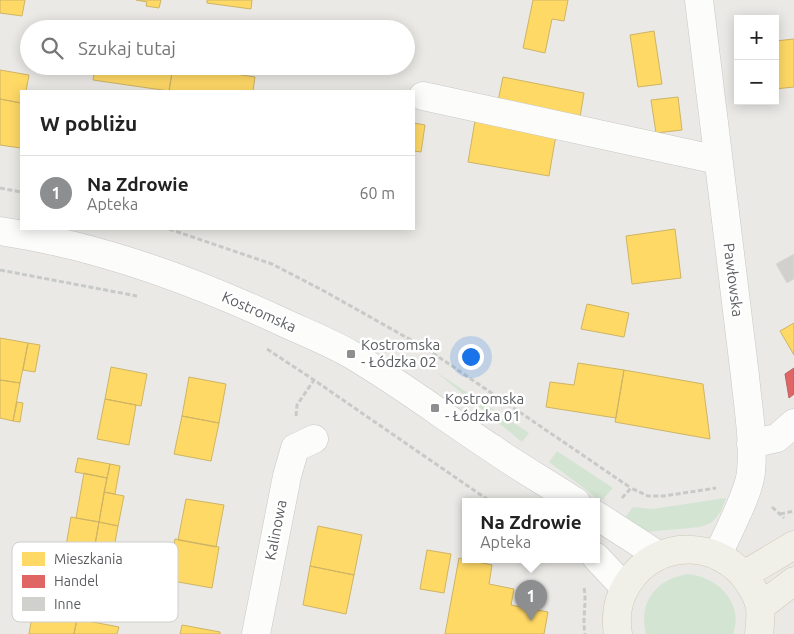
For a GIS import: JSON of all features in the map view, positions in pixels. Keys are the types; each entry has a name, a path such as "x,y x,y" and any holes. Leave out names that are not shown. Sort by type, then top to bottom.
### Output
{"main road":[{"path":"744,575 790,536"},
{"path":"618,634 617,615 625,588 633,575 644,564 658,556 682,549 694,549 718,555 744,575 753,588 760,607 759,634"},
{"path":"760,607 794,581"}],"street":[{"name":"Pawłowska","path":"699,0 752,444 751,474 746,492 718,555"},
{"path":"423,96 718,160"},
{"name":"Kostromska","path":"0,231 66,243 133,263 232,299 350,354 570,498"},
{"path":"752,444 777,438 794,423"},
{"name":"Kalinowa","path":"256,634 287,476 295,448 314,439"},
{"name":"Kostromska","path":"494,450 540,498"},
{"path":"600,518 658,556"},
{"path":"600,561 625,588"}],"path":[{"path":"0,188 20,192"},
{"path":"172,230 272,264 324,291 426,350 631,488 648,496 664,496 729,486 746,492 769,505 780,514 784,519 790,536"},
{"path":"0,270 141,297"},
{"path":"262,347 314,380 485,498"},
{"path":"600,516 631,488"},
{"path":"780,514 794,511"},
{"path":"582,583 585,603 583,622 585,634"}],"green space":[{"path":"436,372 529,433 522,442"},
{"path":"557,451 613,488 601,501 600,498 597,498 549,462"},
{"path":"726,498 721,511 715,519 711,523 700,527 646,532 623,520 633,507 652,509"},
{"path":"688,574 709,580 718,586 732,602 735,612 733,634 646,634 645,612 647,602 652,594 667,581"}],"building: Mieszkania":[{"path":"0,0 25,0 22,16 0,13"},
{"path":"136,0 161,0 159,8 146,6 147,2"},
{"path":"207,0 252,0 251,9 207,3"},
{"path":"533,0 568,0 564,21 552,19 545,53 523,48"},
{"path":"654,31 662,84 638,87 630,35"},
{"path":"794,39 794,87 779,89 779,41"},
{"path":"0,70 20,73 20,75 29,75 26,90 20,90 20,103 0,99"},
{"path":"94,75 172,75 169,90 93,80"},
{"path":"172,75 242,75 255,77 253,90 169,90"},
{"path":"503,77 584,93 580,117 498,101"},
{"path":"678,97 682,130 656,133 651,100"},
{"path":"0,99 20,103 20,148 0,145"},
{"path":"476,115 557,129 549,176 468,162"},
{"path":"415,123 425,125 421,152 415,151"},
{"path":"675,229 681,278 632,284 626,236"},
{"path":"587,304 629,313 624,337 581,329"},
{"path":"794,323 794,355 780,331"},
{"path":"0,338 28,343 20,383 0,380"},
{"path":"28,343 40,345 35,372 23,370"},
{"path":"578,363 624,370 616,418 546,407 550,382 574,385"},
{"path":"111,367 147,374 141,406 105,399"},
{"path":"624,370 703,384 710,439 615,422"},
{"path":"189,377 226,384 219,423 182,416"},
{"path":"0,380 20,383 13,421 0,418"},
{"path":"105,399 136,405 129,445 97,439"},
{"path":"17,402 23,403 20,422 13,421"},
{"path":"182,416 219,423 211,461 174,454"},
{"path":"78,458 110,464 107,478 75,472"},
{"path":"110,464 120,466 115,494 104,492"},
{"path":"84,473 107,478 99,522 76,518"},
{"path":"104,492 124,496 118,526 99,522"},
{"path":"186,499 224,505 216,547 178,540"},
{"path":"71,517 99,522 96,542 67,542"},
{"path":"99,522 118,526 115,542 95,542"},
{"path":"318,526 362,535 354,575 310,566"},
{"path":"175,539 219,547 212,588 178,582 178,542 174,542"},
{"path":"427,550 451,554 444,593 420,589"},
{"path":"459,558 462,559 462,563 492,565 489,584 514,589 511,605 548,612 544,634 445,634"},
{"path":"310,566 354,575 346,614 303,605"},
{"path":"31,622 76,622 74,634 29,634"},
{"path":"76,622 93,622 119,627 117,634 74,634"},
{"path":"182,625 220,632 220,634 180,634"}],"building: Handel":[{"path":"794,368 794,394 789,398 785,374"}],"building: Inne":[{"path":"794,254 794,279 787,283 776,264"}],"place":[{"name":"Kostromska - Łódzka 02","path":"351,354"},
{"name":"Kostromska - Łódzka 01","path":"435,408"},
{"name":"Na Zdrowie","path":"531,621"}]}
